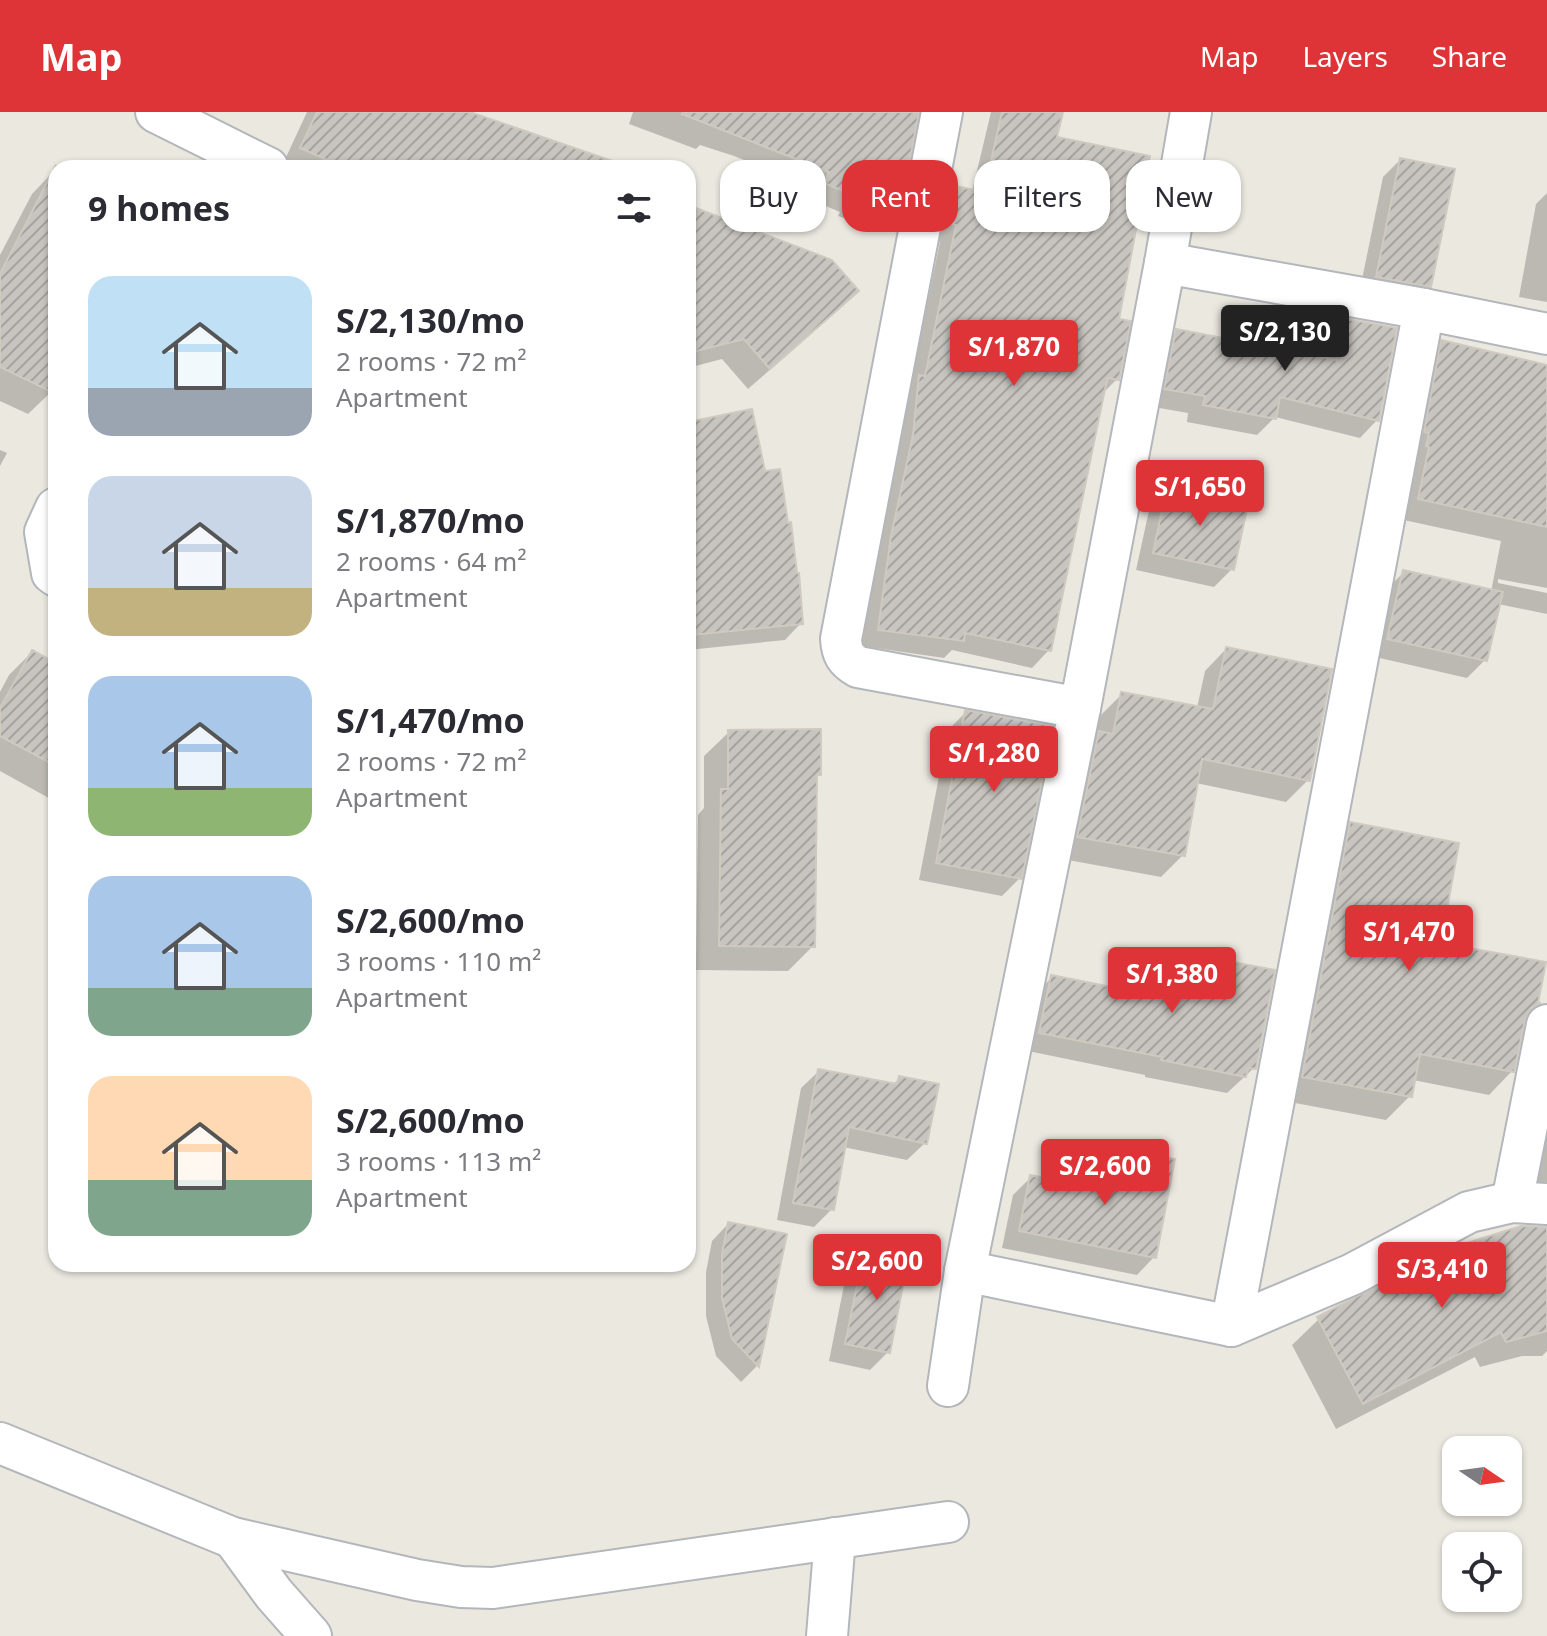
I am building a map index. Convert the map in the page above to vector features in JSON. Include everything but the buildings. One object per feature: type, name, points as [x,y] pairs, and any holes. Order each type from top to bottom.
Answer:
[{"type":"street","points":[[156,112],[223,158]]},
{"type":"street","points":[[942,112],[841,652],[858,667],[1080,708]]},
{"type":"street","points":[[948,1386],[965,1271],[1080,708],[1191,112]]},
{"type":"street","points":[[1165,263],[1547,334]]},
{"type":"street","points":[[1231,1326],[1424,309]]},
{"type":"street","points":[[48,525],[45,532],[48,550]]},
{"type":"street","points":[[965,1271],[1231,1326],[1353,1274],[1469,1212],[1529,1203],[1547,1025]]},
{"type":"street","points":[[0,1443],[233,1538],[417,1580],[461,1587],[493,1588],[948,1522]]},
{"type":"street","points":[[233,1538],[274,1594],[311,1636]]},
{"type":"street","points":[[827,1636],[835,1538]]}]
